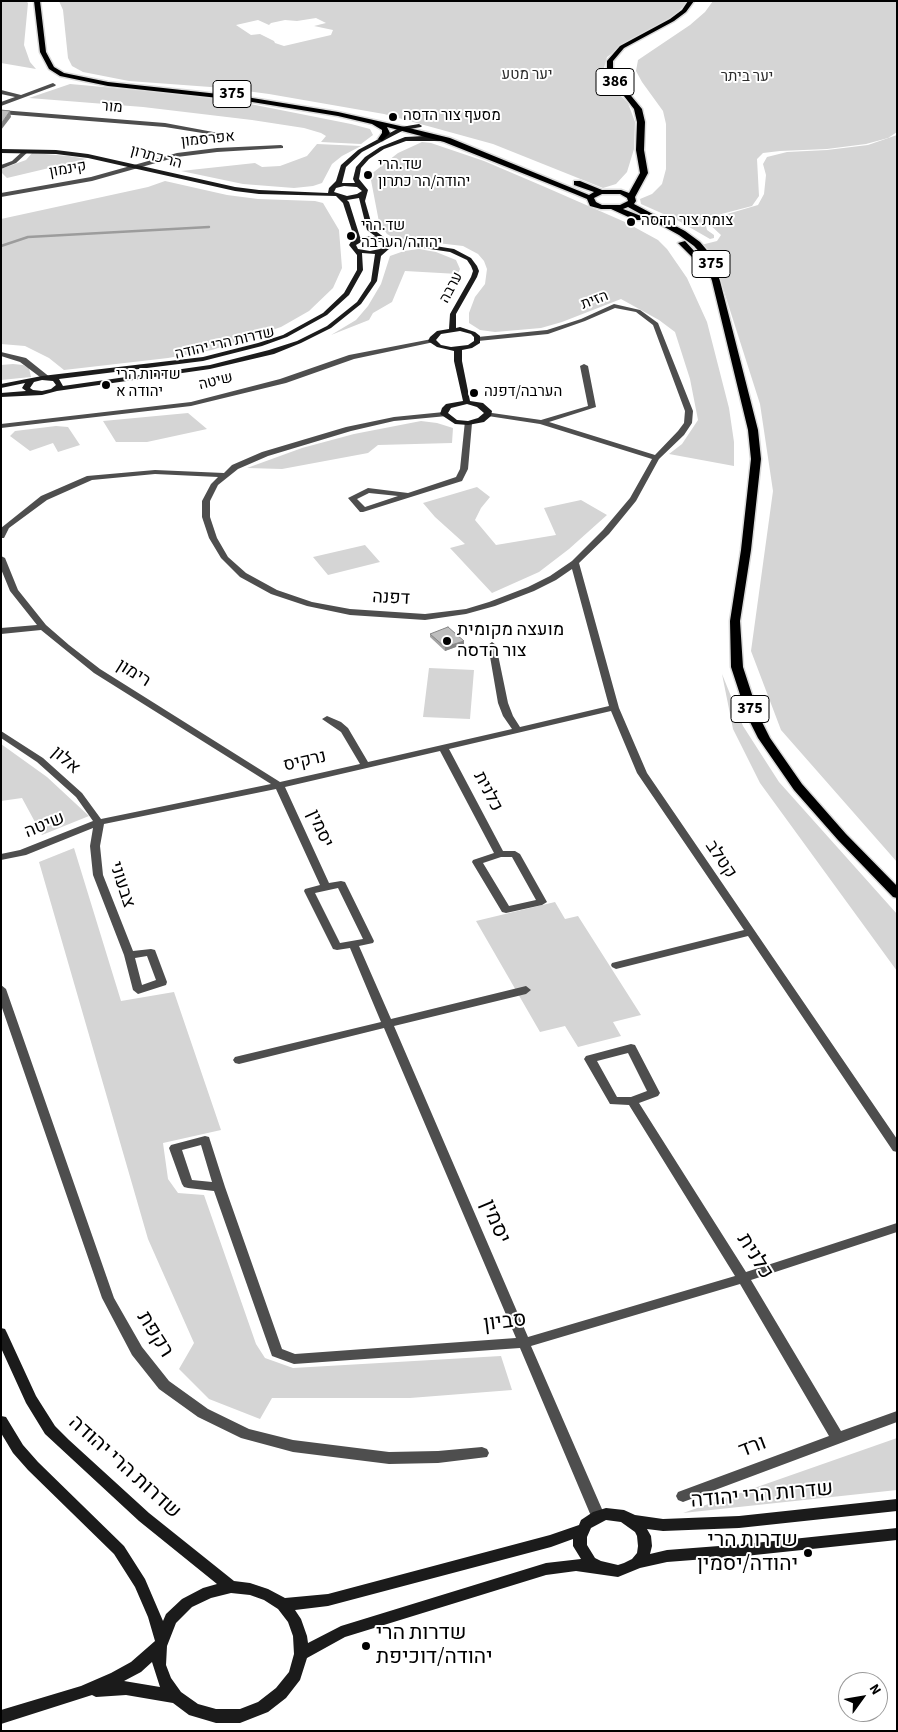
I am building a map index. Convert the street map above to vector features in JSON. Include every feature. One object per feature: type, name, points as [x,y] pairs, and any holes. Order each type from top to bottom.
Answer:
[{"type":"main road","points":[[37,1],[43,52],[48,63]]},
{"type":"main road","name":"386","points":[[630,200],[642,178],[644,165],[640,150],[641,122],[638,109],[610,74],[610,61],[612,56],[629,43],[672,20],[684,11],[691,1]]},
{"type":"main road","name":"375","points":[[48,63],[51,68],[62,75],[86,81],[246,99],[368,120],[447,140],[562,185],[590,198],[598,206],[614,208],[660,229],[691,250],[704,267],[722,305]]},
{"type":"main road","name":"375","points":[[48,63],[64,74],[88,80],[292,101],[419,126],[482,145],[601,192]]},
{"type":"main road","points":[[368,120],[379,124],[385,130],[386,133],[382,139]]},
{"type":"main road","points":[[616,192],[627,188],[644,165]]},
{"type":"main road","name":"375","points":[[590,198],[601,192],[616,192],[682,233],[703,250],[711,264],[755,444],[756,459],[746,550],[735,621],[737,667],[742,687],[764,738],[798,787],[842,837],[897,894]]},
{"type":"main road","points":[[614,208],[630,200]]},
{"type":"street","points":[[1,104],[52,85]]},
{"type":"street","points":[[1,92],[19,96]]},
{"type":"street","name":"מור","points":[[1,112],[165,125],[221,134]]},
{"type":"street","points":[[334,192],[343,166],[348,160],[360,151],[403,128],[419,126]]},
{"type":"street","points":[[384,250],[389,244],[370,230],[362,201],[365,190],[360,186],[356,178],[358,168],[367,158],[382,148],[398,141],[412,138],[447,140]]},
{"type":"street","name":"אפרסמון","points":[[138,166],[158,159],[196,152],[281,147]]},
{"type":"street","name":"הר כתרון","points":[[1,151],[88,156],[235,189],[304,194],[334,192]]},
{"type":"street","points":[[1,167],[14,162],[26,151]]},
{"type":"street","name":"קינמון","points":[[1,195],[92,179],[138,166]]},
{"type":"street","points":[[334,192],[344,184],[360,186]]},
{"type":"street","points":[[334,192],[353,197],[363,194]]},
{"type":"street","name":"שדרות הרי יהודה","points":[[33,380],[203,359],[260,345],[285,336],[325,314],[347,294],[360,270],[360,255],[355,247],[357,237],[346,202],[334,192]]},
{"type":"street","name":"ערבה","points":[[414,244],[370,253],[355,247],[366,238],[414,244],[452,250],[469,259],[474,266],[474,277],[453,314],[452,329]]},
{"type":"street","name":"שדרות הרי יהודה","points":[[36,393],[47,393],[57,389],[210,368],[271,352],[299,342],[329,326],[359,304],[374,281],[378,255],[384,250]]},
{"type":"street","name":"הזית","points":[[478,339],[548,332],[583,320],[614,306],[638,311],[649,318],[656,324],[689,411],[688,423],[681,433],[656,458]]},
{"type":"street","points":[[452,329],[467,330],[478,339],[470,347],[458,349],[438,346],[432,341],[432,338],[439,332],[452,329]]},
{"type":"street","name":"שיטה","points":[[1,426],[191,404],[283,381],[352,357],[432,341]]},
{"type":"street","points":[[458,349],[458,361],[467,402]]},
{"type":"street","points":[[1,354],[23,360],[49,378],[60,382],[57,389]]},
{"type":"street","points":[[541,422],[592,407],[584,366]]},
{"type":"street","points":[[34,368],[35,376],[26,388],[36,393]]},
{"type":"street","points":[[1,386],[33,380]]},
{"type":"street","points":[[1,395],[36,393]]},
{"type":"street","points":[[488,414],[488,411],[480,405],[467,402],[450,406],[444,411],[444,414],[455,422],[468,423],[481,420],[488,414],[541,422],[656,458]]},
{"type":"street","name":"דפנה","points":[[444,414],[394,419],[304,440],[265,454],[235,468],[214,484],[206,501],[206,517],[213,538],[224,558],[243,575],[274,592],[310,604],[350,612],[390,616],[425,617],[466,611],[492,604],[531,589],[553,578],[575,563],[606,532],[633,499],[656,458]]},
{"type":"street","points":[[408,496],[368,490],[352,498],[363,510],[408,496],[459,479],[464,469],[468,423]]},
{"type":"street","points":[[1,536],[11,522],[44,498],[90,478],[155,472],[225,475]]},
{"type":"street","name":"רימון","points":[[1,558],[14,591],[43,627],[97,671],[279,785]]},
{"type":"street","name":"קטלב","points":[[575,563],[614,708],[642,773],[897,1148]]},
{"type":"street","points":[[1,632],[43,627]]},
{"type":"street","points":[[492,645],[503,703],[508,716],[518,730]]},
{"type":"street","name":"נרקיס","points":[[99,822],[279,785],[614,708]]},
{"type":"street","points":[[327,719],[338,724],[344,730],[365,765]]},
{"type":"street","name":"אלון","points":[[1,734],[40,760],[79,795],[99,822]]},
{"type":"street","name":"כלנית","points":[[443,747],[500,854]]},
{"type":"street","name":"יסמין","points":[[279,785],[326,887]]},
{"type":"street","name":"שיטה","points":[[1,857],[22,853],[99,822]]},
{"type":"street","name":"צבעוני","points":[[99,822],[95,846],[98,874],[129,955]]},
{"type":"street","points":[[500,854],[515,854],[542,902],[506,910],[477,862],[500,854]]},
{"type":"street","points":[[341,884],[369,941],[353,944],[337,947],[309,891],[341,884]]},
{"type":"street","points":[[616,965],[750,932]]},
{"type":"street","name":"יסמין","points":[[353,944],[598,1516]]},
{"type":"street","name":"רקפת","points":[[1,989],[108,1298],[137,1351],[164,1385],[203,1413],[246,1434],[293,1446],[389,1458],[438,1457],[482,1453]]},
{"type":"street","points":[[239,1060],[526,990]]},
{"type":"street","points":[[631,1048],[654,1093],[632,1101],[614,1101],[590,1059],[631,1048]]},
{"type":"street","name":"כלנית","points":[[632,1101],[744,1278],[837,1438]]},
{"type":"street","name":"סביון","points":[[219,1187],[188,1184],[175,1148],[205,1140],[219,1187],[277,1352],[294,1359],[524,1343],[744,1278],[897,1227]]},
{"type":"street","name":"שדרות הרי יהודה","points":[[1,1333],[31,1399],[57,1437],[144,1517],[231,1588]]},
{"type":"street","name":"ורד","points":[[683,1496],[897,1416]]},
{"type":"street","points":[[1,1421],[28,1460],[119,1550],[140,1583],[155,1617],[160,1643],[159,1665],[165,1682],[176,1698],[194,1710],[216,1716],[240,1716],[262,1707],[282,1693],[295,1675],[301,1654],[300,1636],[294,1619],[283,1605],[268,1595],[250,1588],[231,1588],[208,1592],[187,1603],[171,1619],[160,1643],[136,1668],[83,1692],[1,1717]]},
{"type":"street","name":"שדרות הרי יהודה","points":[[632,1520],[663,1526],[730,1522],[897,1505]]},
{"type":"street","points":[[598,1567],[584,1554],[580,1546],[580,1537],[586,1524],[598,1516],[615,1514],[632,1520],[640,1528],[644,1536],[645,1546],[643,1555],[637,1563]]},
{"type":"street","points":[[283,1605],[328,1600],[551,1541],[583,1530]]},
{"type":"street","points":[[301,1654],[341,1632],[546,1569],[576,1564],[618,1571],[637,1563],[667,1556],[897,1534]]},
{"type":"street","points":[[83,1692],[126,1688],[176,1698]]},
{"type":"green space","points":[[1,1],[26,1],[28,3],[24,45],[30,62],[36,69],[1,63]]},
{"type":"green space","name":"יער מטע","points":[[59,1],[688,1],[667,21],[633,38],[607,57],[603,72],[608,83],[628,103],[635,122],[634,149],[627,172],[616,184],[603,188],[493,144],[384,114],[269,94],[224,88],[129,81],[83,72],[72,66],[68,58],[63,10]],"holes":[[[316,18],[326,23],[314,26],[333,30],[331,35],[284,46],[260,34],[251,35],[236,25],[258,20],[269,25],[285,20],[297,21]]]},
{"type":"green space","name":"יער ביתר","points":[[713,1],[897,1],[897,132],[888,138],[866,144],[827,149],[763,153],[757,159],[759,196],[752,206],[714,216],[705,222],[707,230],[714,235],[714,238],[710,239],[677,220],[641,204],[640,199],[652,194],[662,184],[666,169],[666,124],[663,111],[636,71],[638,60],[690,25],[705,12]]},
{"type":"green space","points":[[70,84],[215,97],[351,124],[370,129],[373,135],[361,144],[321,142],[326,136],[321,133],[304,128],[252,120],[143,107],[29,98]]},
{"type":"green space","points":[[897,135],[897,862],[781,730],[751,651],[773,491],[760,404],[721,282],[701,245],[717,241],[721,235],[708,223],[717,217],[758,205],[764,194],[766,175],[763,164],[767,157],[787,152],[868,145]]},
{"type":"green space","points":[[422,142],[431,143],[484,161],[545,187],[625,222],[658,240],[667,249],[687,278],[707,322],[729,408],[734,442],[734,466],[669,454],[682,444],[698,420],[690,379],[675,332],[659,320],[621,299],[562,322],[541,328],[495,332],[480,330],[469,323],[469,313],[475,297],[485,284],[487,269],[484,261],[478,254],[463,246],[394,238],[387,234],[379,222],[370,175],[398,153]]},
{"type":"green space","points":[[317,144],[361,146],[342,156],[332,164],[322,183],[313,186],[294,188],[243,184],[181,171],[255,163],[262,167],[280,166],[307,156]]},
{"type":"green space","points":[[32,153],[87,159],[7,178],[1,172],[1,169],[26,160]]},
{"type":"green space","points":[[165,181],[227,195],[323,203],[339,230],[342,268],[333,288],[309,311],[281,327],[212,350],[168,358],[64,370],[49,358],[25,346],[1,344],[1,219],[148,187]]},
{"type":"green space","points":[[419,249],[436,252],[456,260],[460,269],[458,274],[405,271],[392,302],[373,313],[369,320],[331,335],[356,320],[368,306],[381,284],[390,256],[404,251]]},
{"type":"green space","points":[[13,364],[29,368],[31,377],[1,380],[1,365]]},
{"type":"green space","points":[[188,413],[207,429],[147,442],[116,442],[103,421]]},
{"type":"green space","points":[[421,421],[453,428],[452,443],[378,445],[368,453],[282,469],[247,468],[302,448],[354,434]]},
{"type":"green space","points":[[56,426],[68,427],[80,445],[58,452],[53,443],[30,451],[10,436],[15,431]]},
{"type":"green space","points":[[477,487],[490,497],[481,508],[475,520],[496,545],[556,535],[544,508],[581,500],[607,515],[569,549],[539,572],[492,593],[450,548],[465,544],[435,517],[423,503]]},
{"type":"green space","points":[[365,545],[380,562],[328,575],[313,557]]},
{"type":"green space","points":[[429,668],[474,670],[470,719],[423,717]]},
{"type":"green space","points":[[722,674],[743,726],[779,782],[897,914],[897,971],[760,783],[733,729]]},
{"type":"green space","points":[[1,744],[47,777],[89,816],[42,835],[22,798],[1,801]]},
{"type":"green space","points":[[74,848],[121,1001],[174,992],[221,1130],[163,1143],[168,1179],[178,1193],[204,1195],[256,1344],[265,1358],[293,1368],[501,1356],[512,1390],[410,1398],[272,1398],[260,1419],[209,1399],[179,1369],[194,1343],[148,1239],[39,862]]},
{"type":"green space","points":[[555,902],[565,919],[578,916],[641,1015],[613,1022],[621,1036],[578,1047],[565,1026],[540,1032],[476,921]]},
{"type":"green space","points":[[897,1438],[897,1490],[683,1513]]},
{"type":"building","points":[[1,110],[10,111],[1,124]]},
{"type":"building","name":"מועצה מקומית צור הדסה","points":[[448,627],[464,641],[445,647],[430,634]]},
{"type":"waterway","points":[[1,246],[28,237],[209,227]]},
{"type":"place","name":"מסעף צור הדסה","points":[[393,117]]},
{"type":"place","name":"שד.הרי יהודה/הר כתרון","points":[[368,175]]},
{"type":"place","name":"צומת צור הדסה","points":[[631,222]]},
{"type":"place","name":"שד.הרי יהודה/הערבה","points":[[351,236]]},
{"type":"place","name":"שדרות הרי יהודה א","points":[[106,385]]},
{"type":"place","name":"הערבה/דפנה","points":[[474,393]]},
{"type":"place","name":"מועצה מקומית צור הדסה","points":[[447,641]]},
{"type":"place","name":"שדרות הרי יהודה/יסמין","points":[[808,1553]]},
{"type":"place","name":"שדרות הרי יהודה/דוכיפת","points":[[366,1646]]}]
